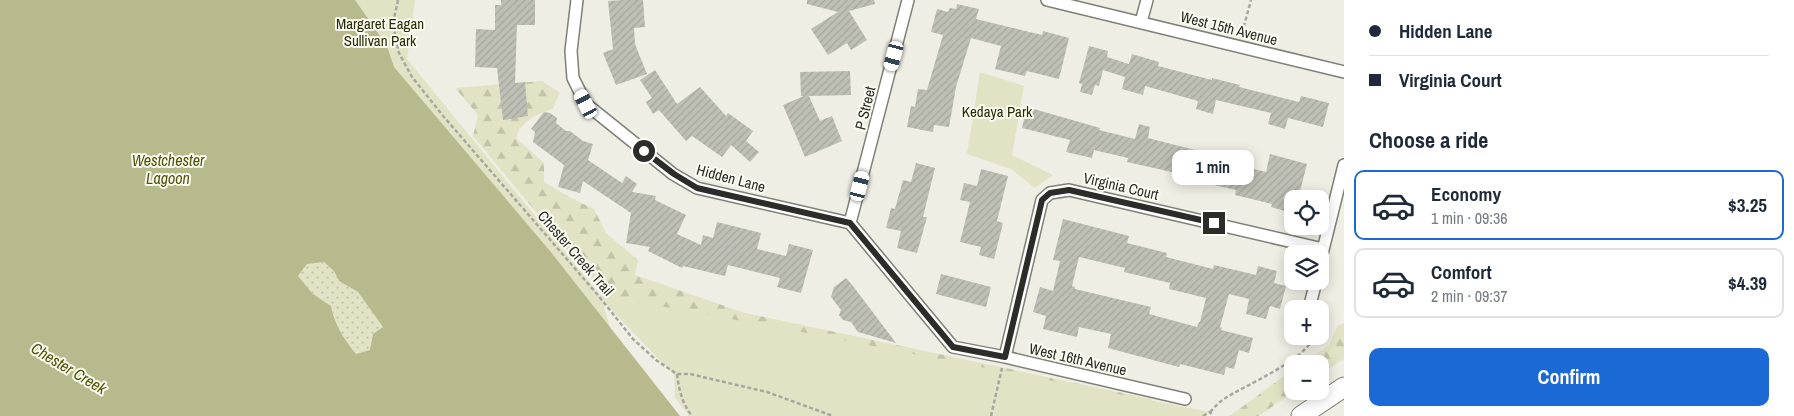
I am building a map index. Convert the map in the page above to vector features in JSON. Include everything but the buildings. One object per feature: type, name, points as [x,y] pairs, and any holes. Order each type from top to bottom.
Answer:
[{"type":"main road","points":[[1301,416],[1344,387]]},
{"type":"street","name":"Hidden Lane","points":[[576,0],[571,51],[573,78],[586,104],[674,174],[697,188],[850,223]]},
{"type":"street","name":"P Street","points":[[850,223],[908,0]]},
{"type":"street","name":"West 15th Avenue","points":[[1047,0],[1344,72]]},
{"type":"street","points":[[1141,22],[1147,0]]},
{"type":"street","points":[[1324,245],[1344,165]]},
{"type":"street","name":"Virginia Court","points":[[1005,357],[1042,200],[1050,193],[1069,190],[1306,245]]},
{"type":"street","name":"West 16th Avenue","points":[[850,223],[953,347],[1005,357],[1185,400]]},
{"type":"path","name":"Chester Creek Trail","points":[[398,0],[393,23],[396,40],[399,53],[412,77],[633,339],[656,360],[677,374],[690,374],[767,392],[833,416]]},
{"type":"path","points":[[1242,33],[1251,0]]},
{"type":"path","points":[[1203,416],[1223,399],[1256,382],[1297,355],[1308,345]]},
{"type":"path","points":[[991,416],[1005,357]]},
{"type":"path","points":[[677,374],[680,395],[692,416]]},
{"type":"path","points":[[1210,412],[1213,416]]},
{"type":"green space","name":"Margaret Eagan Sullivan Park","points":[[305,0],[415,0],[407,59],[600,295],[786,329],[1210,412],[1205,416],[689,416],[675,398],[674,375],[602,300],[621,364]]},
{"type":"green space","name":"Kedaya Park","points":[[980,72],[1024,86],[1012,155],[1053,175],[1035,188],[1011,169],[967,154]]},
{"type":"green space","points":[[542,81],[560,93],[552,109],[535,116],[525,123],[516,138],[544,163],[544,182],[594,209],[606,233],[638,260],[635,275],[745,313],[1151,399],[1159,409],[1085,416],[622,316],[473,136],[478,115],[455,88]]},
{"type":"green space","points":[[324,262],[334,271],[339,281],[358,292],[383,327],[373,334],[371,350],[356,354],[340,332],[331,306],[313,294],[298,276],[307,264]]},
{"type":"green space","points":[[1344,323],[1344,359],[1329,368],[1329,355],[1315,355],[1329,345],[1338,325]]},
{"type":"green space","points":[[1284,376],[1284,399],[1259,416],[1230,416]]},
{"type":"water","name":"Westchester Lagoon","points":[[0,0],[355,0],[387,46],[394,67],[550,251],[680,416],[0,416]],"holes":[[[324,262],[334,271],[339,281],[358,292],[383,327],[373,334],[370,350],[356,354],[340,332],[331,306],[313,294],[298,276],[307,264]]]},
{"type":"route","points":[[644,151],[674,174],[697,188],[850,223],[953,347],[1005,357],[1042,200],[1050,193],[1069,190],[1214,223]]},
{"type":"water label","name":"Chester Creek","points":[[69,368]]}]
